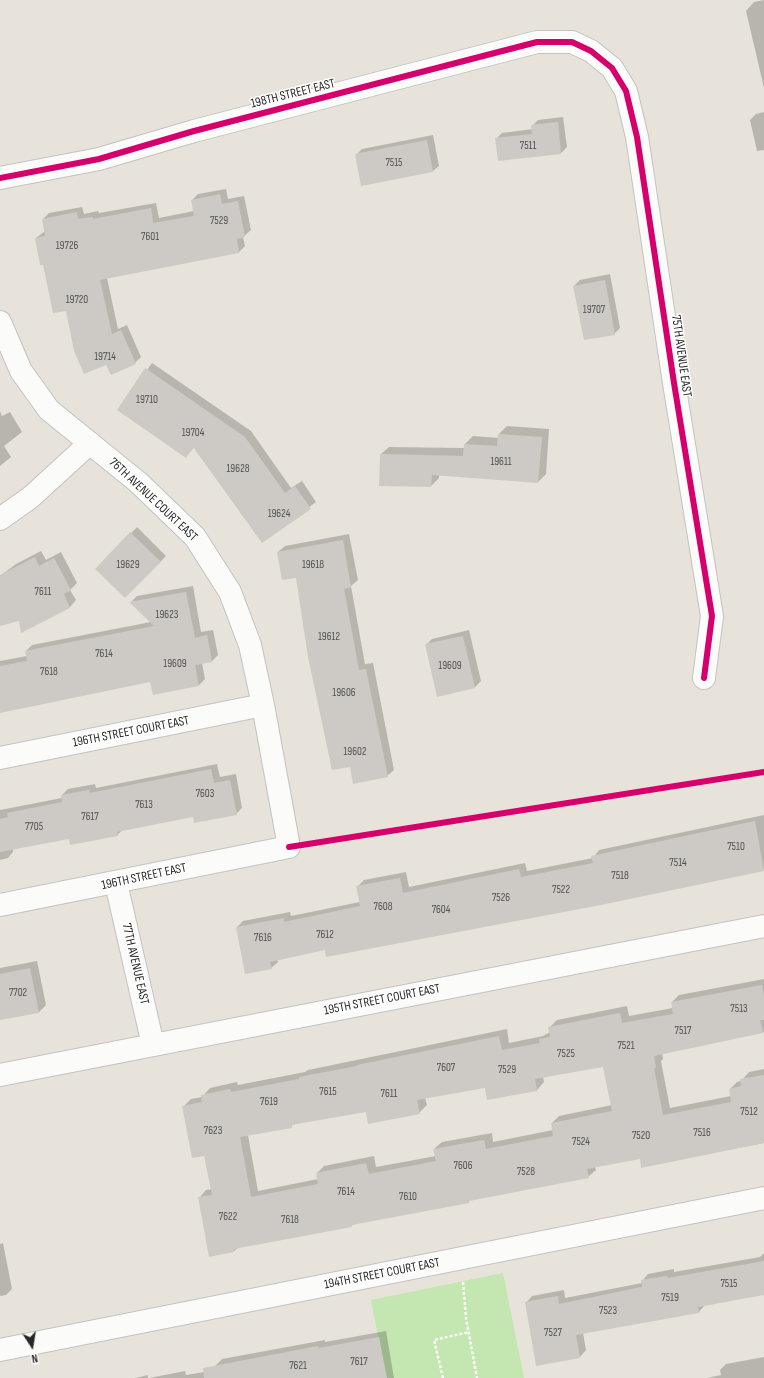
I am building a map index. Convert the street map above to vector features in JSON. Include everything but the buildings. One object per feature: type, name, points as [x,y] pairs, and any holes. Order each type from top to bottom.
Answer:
[{"type":"street","name":"198TH STREET EAST","points":[[0,178],[99,159],[194,131],[537,42],[572,42],[591,51]]},
{"type":"street","name":"75TH AVENUE EAST","points":[[591,51],[612,68],[626,91],[636,137],[712,616],[704,678]]},
{"type":"street","name":"76TH AVENUE COURT EAST","points":[[0,322],[21,371],[49,410],[139,483],[195,537],[230,592],[250,645],[263,705],[289,847]]},
{"type":"street","points":[[0,519],[31,497],[90,443]]},
{"type":"street","name":"196TH STREET COURT EAST","points":[[0,758],[263,705]]},
{"type":"street","name":"196TH STREET EAST","points":[[0,906],[289,847]]},
{"type":"street","name":"77TH AVENUE EAST","points":[[116,883],[153,1045]]},
{"type":"street","name":"195TH STREET COURT EAST","points":[[0,1075],[764,926]]},
{"type":"street","name":"194TH STREET COURT EAST","points":[[0,1350],[764,1198]]},
{"type":"path","points":[[461,1259],[469,1332],[477,1378]]},
{"type":"path","points":[[443,1378],[434,1340],[469,1332]]},
{"type":"green space","points":[[503,1273],[524,1378],[386,1378],[371,1300]]},
{"type":"cycle path","points":[[0,178],[99,159],[194,131],[537,42],[572,42],[591,51],[612,68],[626,91],[637,137],[674,383],[712,616],[704,678]]},
{"type":"cycle path","points":[[289,847],[764,772]]}]
